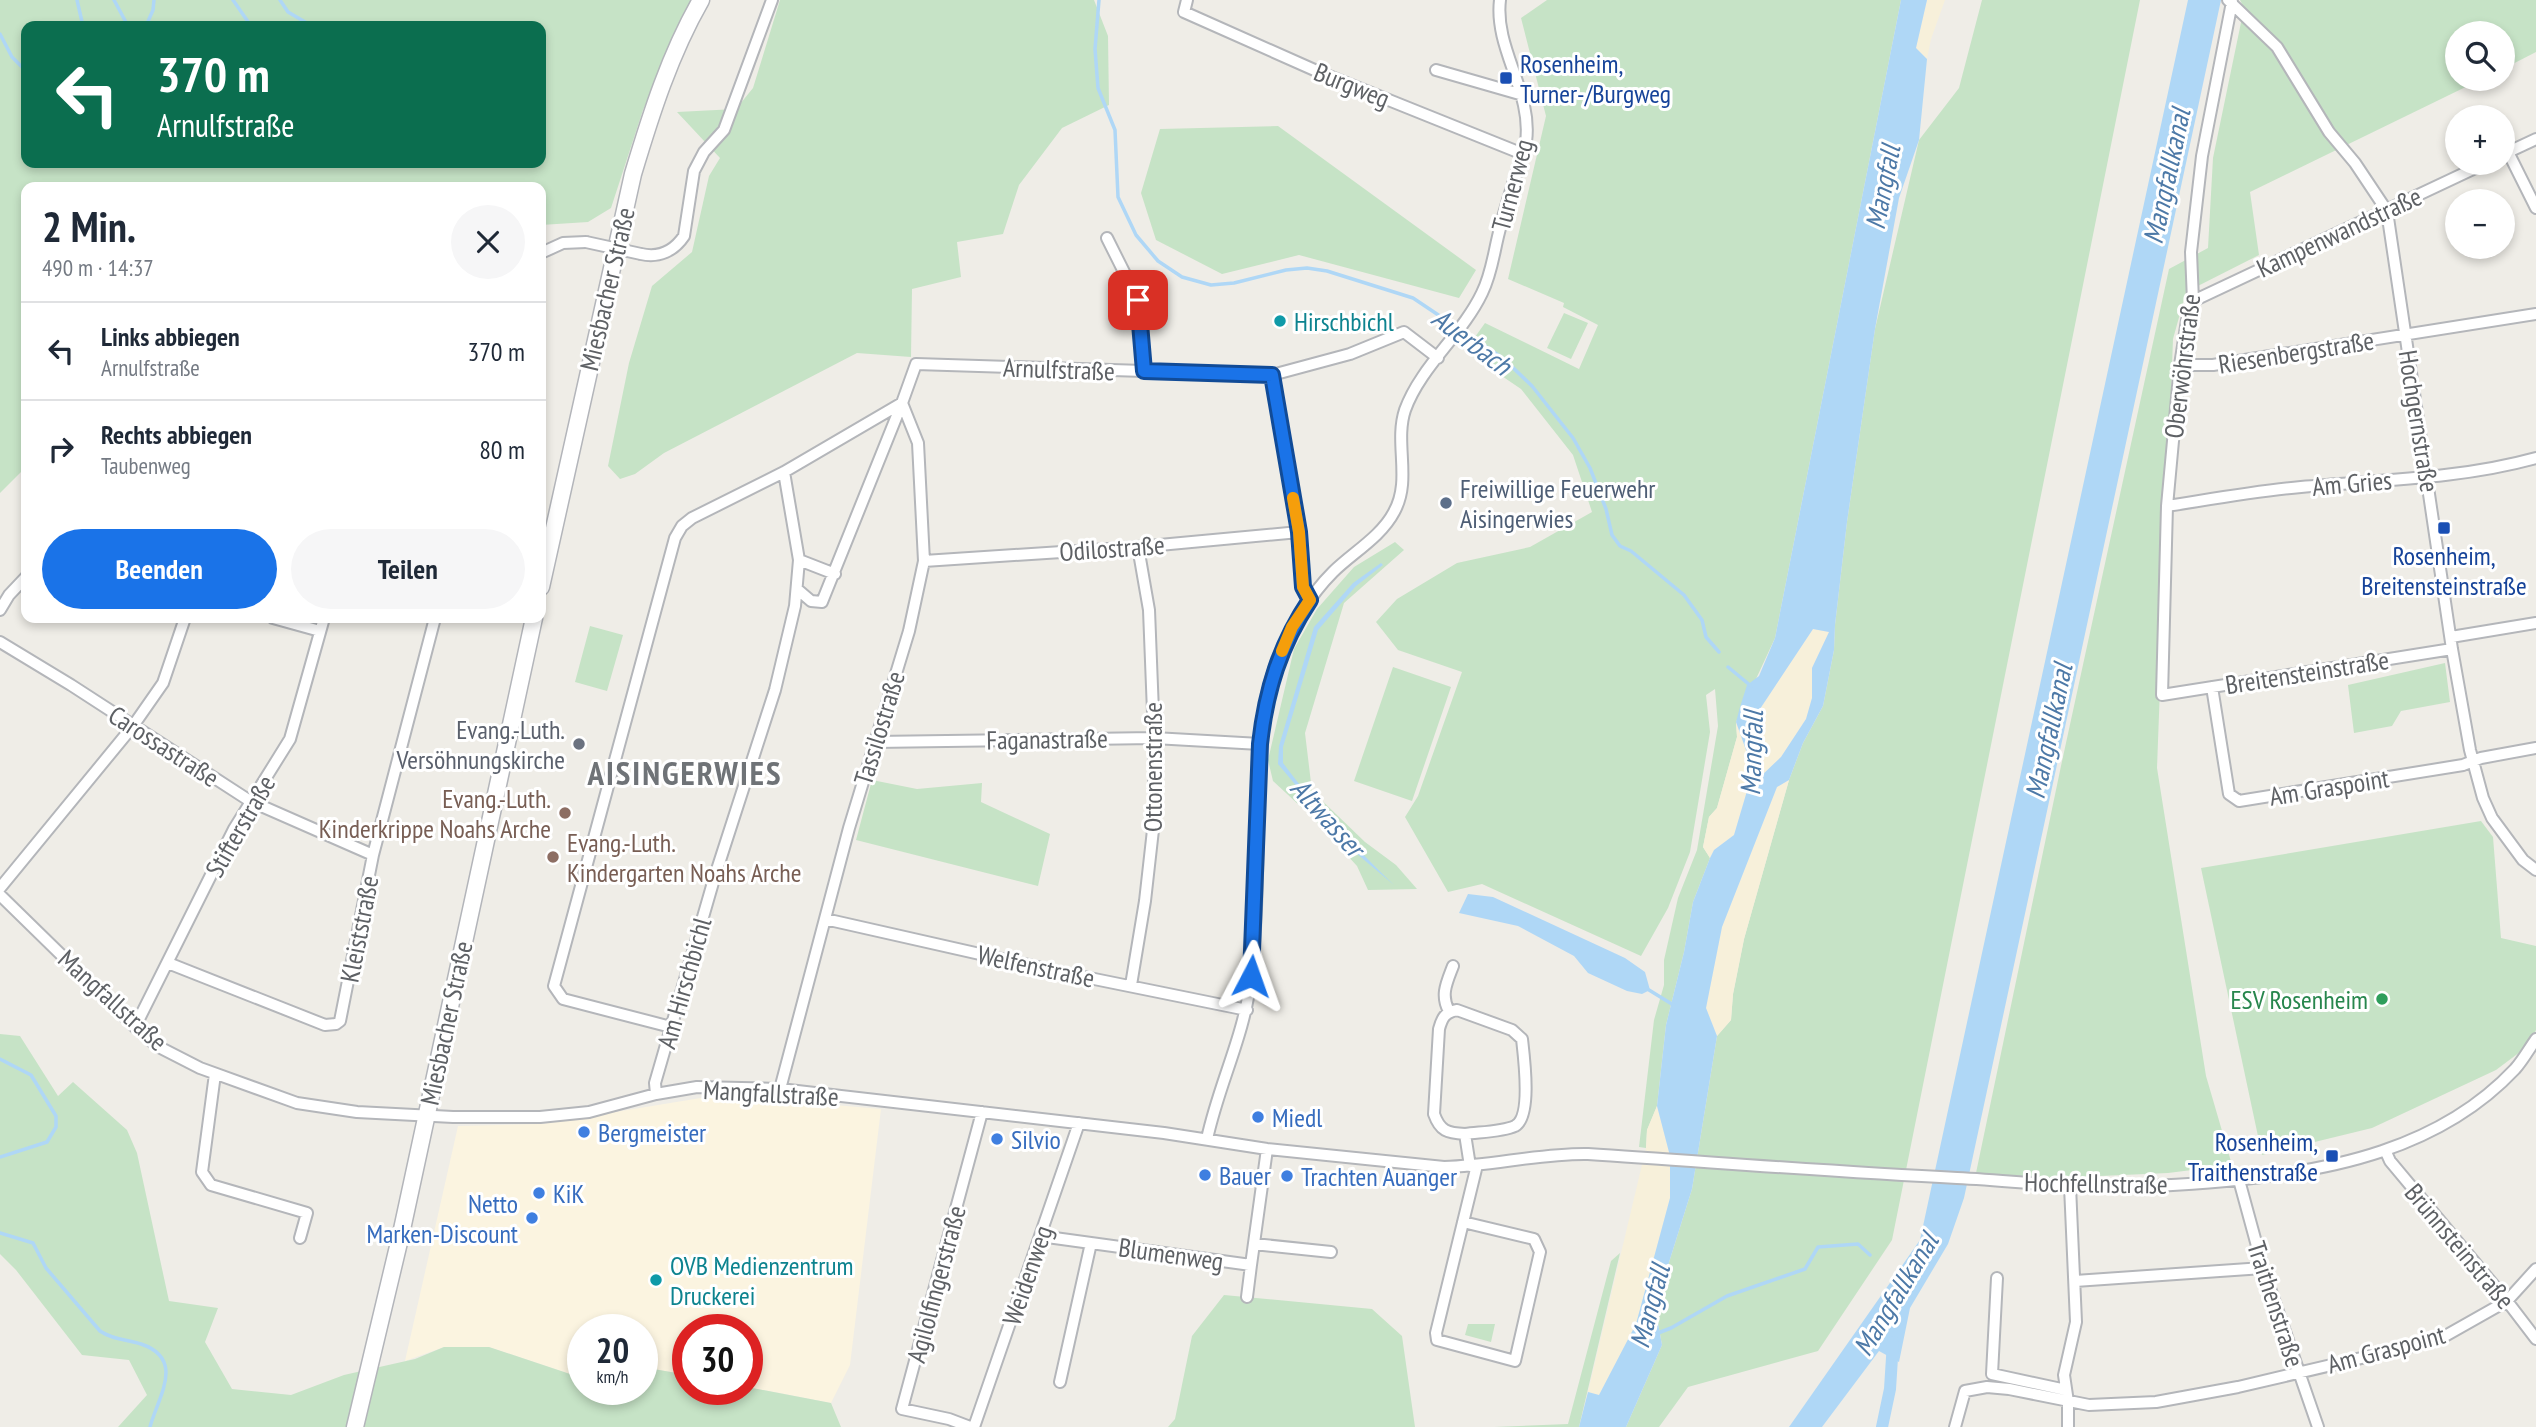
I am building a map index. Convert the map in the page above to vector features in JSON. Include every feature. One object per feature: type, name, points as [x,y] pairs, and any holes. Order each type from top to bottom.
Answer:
[{"type":"main road","name":"Miesbacher Straße","points":[[546,565],[633,174],[650,117],[672,60],[701,0]]},
{"type":"main road","name":"Miesbacher Straße","points":[[355,1427],[369,1377],[533,623]]},
{"type":"street","points":[[546,251],[564,243],[586,242],[641,254],[662,254],[678,244],[688,223],[694,171],[704,152],[723,130],[772,0]]},
{"type":"street","name":"Burgweg","points":[[1188,0],[1184,12],[1319,72],[1523,154]]},
{"type":"street","name":"Turnerweg","points":[[1207,1139],[1212,1115],[1247,1010],[1255,928],[1260,744],[1265,706],[1275,667],[1292,627],[1310,600],[1331,574],[1386,524],[1395,511],[1402,489],[1401,439],[1405,411],[1413,393],[1473,308],[1490,275],[1500,227],[1523,154],[1528,129],[1523,95],[1501,30],[1500,0]]},
{"type":"street","name":"Hochgernstraße","points":[[2230,1],[2277,47],[2329,132],[2355,163],[2387,211],[2451,643],[2473,761],[2483,798],[2492,818],[2523,860],[2536,870]]},
{"type":"street","name":"Oberwöhrstraße","points":[[2162,695],[2167,506],[2180,365],[2193,301],[2190,252],[2202,156],[2230,1]]},
{"type":"street","points":[[1436,70],[1523,95]]},
{"type":"street","points":[[2515,148],[2536,138]]},
{"type":"street","points":[[2515,171],[2536,208]]},
{"type":"street","name":"Kampenwandstraße","points":[[2193,301],[2461,175]]},
{"type":"street","points":[[1107,238],[1138,300],[1144,371]]},
{"type":"street","name":"Riesenbergstraße","points":[[2180,365],[2213,365],[2536,314]]},
{"type":"street","name":"Arnulfstraße","points":[[902,403],[916,364],[1272,375],[1350,354],[1404,332],[1441,354]]},
{"type":"street","points":[[1272,375],[1299,532],[1303,587],[1310,600]]},
{"type":"street","points":[[671,1027],[563,999],[554,986],[675,538],[682,526],[692,518],[784,472],[902,403]]},
{"type":"street","points":[[797,589],[811,601],[822,602],[902,403]]},
{"type":"street","name":"Tassilostraße","points":[[780,1089],[825,919],[909,631],[924,561],[918,443],[902,403]]},
{"type":"street","name":"Am Gries","points":[[2167,506],[2299,487],[2428,477],[2503,467],[2536,458]]},
{"type":"street","name":"Am Hirschbichl","points":[[656,1094],[655,1083],[714,879],[775,690],[795,606],[799,561],[784,472]]},
{"type":"street","name":"Odilostraße","points":[[924,561],[1138,547],[1299,532]]},
{"type":"street","name":"Ottonenstraße","points":[[1131,985],[1145,901],[1154,821],[1149,610],[1138,547]]},
{"type":"street","points":[[799,561],[835,574]]},
{"type":"street","points":[[0,610],[21,582]]},
{"type":"street","points":[[0,888],[133,726],[163,683],[183,623]]},
{"type":"street","points":[[291,623],[320,631]]},
{"type":"street","name":"Stifterstraße","points":[[135,1027],[234,829],[290,738],[322,623]]},
{"type":"street","name":"Kleiststraße","points":[[168,962],[325,1025],[336,1024],[343,1013],[373,855],[434,623]]},
{"type":"street","name":"Breitensteinstraße","points":[[2162,695],[2451,643],[2536,623]]},
{"type":"street","name":"Carossastraße","points":[[0,642],[250,801],[373,855]]},
{"type":"street","name":"Am Graspoint","points":[[2213,687],[2229,794],[2239,801],[2463,765],[2481,758],[2536,748]]},
{"type":"street","name":"Faganastraße","points":[[875,742],[1154,738],[1260,744]]},
{"type":"street","name":"Mangfallstraße","points":[[0,895],[135,1027],[174,1056],[215,1074],[297,1103],[357,1112],[540,1117],[589,1112],[656,1094],[697,1087],[780,1089],[1207,1139],[1267,1149],[1444,1167],[1473,1166],[1564,1154],[1613,1156]]},
{"type":"street","name":"Welfenstraße","points":[[825,919],[1055,971],[1247,1010]]},
{"type":"street","points":[[1449,1011],[1444,1003],[1445,987],[1453,966]]},
{"type":"street","points":[[1457,1010],[1512,1030],[1522,1039],[1525,1109],[1522,1120],[1514,1126],[1465,1134],[1450,1133],[1438,1125],[1434,1114],[1439,1029],[1441,1020],[1449,1011],[1457,1010]]},
{"type":"street","name":"Hochfellnstraße","points":[[1613,1156],[2070,1186],[2143,1186],[2239,1180],[2334,1166],[2386,1152],[2446,1123],[2483,1098],[2516,1068],[2536,1039]]},
{"type":"street","points":[[215,1074],[202,1172],[211,1185],[307,1213],[300,1238]]},
{"type":"street","name":"Agilolfingerstraße","points":[[950,1419],[902,1409],[982,1112]]},
{"type":"street","name":"Weidenweg","points":[[950,1419],[972,1427],[1079,1124]]},
{"type":"street","points":[[1463,1222],[1534,1239],[1540,1252],[1514,1361],[1437,1340],[1436,1333],[1463,1222],[1473,1166],[1465,1134]]},
{"type":"street","name":"Blumenweg","points":[[1247,1297],[1267,1149]]},
{"type":"street","name":"Brünnsteinstraße","points":[[2386,1152],[2390,1161],[2536,1339]]},
{"type":"street","name":"Traithenstraße","points":[[2239,1180],[2263,1268],[2318,1427]]},
{"type":"street","points":[[2068,1427],[2064,1375],[2076,1322],[2070,1186]]},
{"type":"street","name":"Blumenweg","points":[[1040,1236],[1251,1265]]},
{"type":"street","name":"Blumenweg","points":[[1060,1382],[1091,1243]]},
{"type":"street","points":[[1254,1244],[1331,1252]]},
{"type":"street","points":[[2075,1281],[2263,1268]]},
{"type":"street","name":"Am Graspoint","points":[[1955,1427],[1965,1391],[1987,1387],[2009,1388],[2090,1405],[2156,1402],[2197,1396],[2438,1340],[2507,1301],[2536,1269]]},
{"type":"street","points":[[1997,1278],[1992,1374],[2066,1390]]},
{"type":"shaded area","points":[[719,1095],[881,1109],[850,1365],[831,1403],[763,1390],[763,1314],[672,1314],[672,1372],[658,1370],[658,1314],[567,1314],[567,1373],[489,1347],[444,1347],[405,1361],[458,1126],[542,1124]]},
{"type":"green space","points":[[0,0],[691,0],[643,110],[611,208],[588,222],[546,225],[546,182],[21,182],[21,472],[0,493]]},
{"type":"green space","points":[[780,0],[1094,0],[1108,36],[1109,105],[1062,128],[1019,185],[1003,234],[957,242],[961,277],[912,289],[911,357],[857,353],[664,453],[635,474],[620,479],[608,466],[629,363],[652,286],[692,252],[709,176],[720,158],[677,112],[736,109],[753,88]]},
{"type":"green space","points":[[1547,0],[1901,0],[1775,638],[1736,722],[1737,737],[1717,808],[1709,817],[1703,847],[1710,858],[1693,902],[1666,1025],[1657,1106],[1647,1130],[1646,1148],[1639,1147],[1654,1020],[1664,985],[1664,960],[1678,898],[1697,850],[1718,726],[1715,689],[1706,695],[1710,732],[1690,852],[1668,908],[1641,956],[1482,884],[1448,892],[1405,817],[1418,796],[1462,672],[1398,650],[1376,622],[1397,599],[1457,563],[1530,547],[1592,512],[1573,455],[1521,389],[1465,351],[1485,323],[1579,369],[1598,325],[1563,307],[1564,303],[1508,279],[1546,116],[1521,18]]},
{"type":"green space","points":[[1982,0],[2140,0],[1892,1240],[1818,1351],[1688,1387],[1659,1427],[1626,1427],[1662,1345],[1655,1307],[1692,1189],[1717,1036],[1731,1020],[1733,994],[1744,939],[1789,780],[1803,743],[1823,706],[1834,650],[1847,522],[1875,329],[1919,140],[1959,88]]},
{"type":"green space","points":[[2240,0],[2536,0],[2536,52],[2515,63],[2515,21],[2445,21],[2445,91],[2457,91],[2250,192],[2259,255],[2186,292],[2173,339],[2157,768],[2206,1076],[2232,1165],[2168,1173],[2055,1178],[1976,1173],[2169,269],[2208,248],[2213,158],[2244,8]]},
{"type":"green space","points":[[1278,126],[1476,270],[1459,298],[1299,255],[1222,274],[1156,240],[1141,193],[1160,129]]},
{"type":"green space","points":[[1564,313],[1588,323],[1571,359],[1547,348]]},
{"type":"green space","points":[[1395,542],[1404,550],[1344,603],[1305,733],[1312,791],[1365,842],[1396,865],[1417,889],[1368,890],[1357,866],[1313,818],[1273,781],[1268,760],[1294,649],[1317,609],[1354,567]]},
{"type":"green space","points":[[590,626],[623,635],[607,691],[575,682]]},
{"type":"green space","points":[[2445,663],[2450,702],[2401,711],[2392,726],[2354,733],[2348,685]]},
{"type":"green space","points":[[1393,667],[1451,687],[1412,801],[1354,781]]},
{"type":"green space","points":[[872,780],[917,789],[982,783],[981,802],[1050,834],[1038,886],[856,840]]},
{"type":"green space","name":"ESV Rosenheim","points":[[2481,821],[2493,837],[2501,938],[2536,946],[2536,1030],[2528,1046],[2496,1070],[2372,1128],[2262,1155],[2201,868]]},
{"type":"green space","points":[[0,1034],[20,1036],[58,1096],[73,1082],[127,1130],[137,1153],[169,1301],[218,1308],[205,1342],[232,1389],[291,1395],[344,1375],[415,1359],[444,1347],[489,1347],[567,1373],[567,1405],[658,1405],[658,1370],[672,1372],[672,1405],[763,1405],[763,1390],[831,1403],[841,1427],[118,1427],[147,1395],[129,1360],[82,1355],[16,1270],[0,1254]]},
{"type":"green space","points":[[1620,1253],[1579,1427],[1494,1427],[1568,1424],[1611,1261]]},
{"type":"green space","points":[[1224,1295],[1372,1309],[1402,1336],[1415,1427],[1168,1427],[1175,1419],[1192,1336]]},
{"type":"green space","points":[[1468,1324],[1495,1324],[1491,1342],[1465,1335]]},
{"type":"sand","points":[[1927,0],[1945,0],[1927,59],[1916,48]]},
{"type":"sand","points":[[1813,629],[1829,632],[1812,668],[1812,698],[1806,719],[1781,757],[1760,778],[1756,715]]},
{"type":"sand","points":[[1736,722],[1746,750],[1747,791],[1734,835],[1714,850],[1710,858],[1703,847],[1709,817],[1717,808],[1737,737]]},
{"type":"sand","points":[[1789,780],[1744,939],[1733,994],[1731,1020],[1717,1036],[1706,1008],[1722,927],[1777,787]]},
{"type":"sand","points":[[1657,1106],[1670,1156],[1670,1198],[1636,1324],[1599,1395],[1588,1392],[1646,1148],[1647,1130]]},
{"type":"water","name":"Mangfall","points":[[1901,0],[1927,0],[1916,48],[1927,59],[1919,140],[1899,198],[1875,329],[1847,522],[1834,650],[1823,706],[1803,743],[1789,780],[1777,787],[1722,927],[1706,1008],[1717,1036],[1692,1189],[1655,1307],[1662,1345],[1626,1427],[1579,1427],[1588,1392],[1599,1395],[1636,1324],[1670,1198],[1670,1156],[1657,1106],[1666,1025],[1693,902],[1714,850],[1734,835],[1747,791],[1746,750],[1736,722],[1740,707],[1747,685],[1759,676],[1775,638]],"holes":[[[1813,629],[1829,632],[1812,668],[1812,698],[1806,719],[1781,757],[1760,777],[1756,715]]]},
{"type":"water","name":"Mangfallkanal","points":[[2188,0],[2221,0],[1964,1198],[1948,1244],[1910,1308],[1899,1362],[1879,1351],[1822,1427],[1789,1427],[1920,1240]]},
{"type":"water","points":[[1381,563],[1383,565],[1356,586],[1318,630],[1283,747],[1283,763],[1322,811],[1394,885],[1344,843],[1278,764],[1279,746],[1314,627],[1353,583]]},
{"type":"water","points":[[1468,894],[1493,897],[1625,958],[1645,972],[1650,990],[1642,994],[1627,991],[1588,973],[1574,956],[1518,926],[1459,913]]},
{"type":"waterway","points":[[77,0],[82,21]]},
{"type":"waterway","points":[[114,0],[125,21]]},
{"type":"waterway","points":[[148,21],[154,0]]},
{"type":"waterway","points":[[233,0],[248,21]]},
{"type":"waterway","points":[[280,0],[288,12],[303,21]]},
{"type":"waterway","name":"Auerbach","points":[[1099,0],[1095,49],[1098,88],[1115,130],[1118,197],[1136,235],[1158,261],[1182,277],[1211,285],[1234,283],[1286,270],[1307,268],[1327,271],[1413,298],[1504,359],[1532,386],[1573,438],[1590,468],[1606,509],[1612,535],[1620,546],[1631,551],[1684,595],[1702,620],[1706,637],[1719,652]]},
{"type":"waterway","points":[[0,34],[12,57],[21,66]]},
{"type":"waterway","name":"Auerbach","points":[[1728,667],[1751,686]]},
{"type":"waterway","name":"Altwasser","points":[[1649,990],[1675,1006]]},
{"type":"waterway","points":[[0,1059],[31,1075],[56,1116],[56,1127],[47,1142],[0,1157]]},
{"type":"waterway","points":[[0,1233],[33,1243],[46,1268],[100,1331],[115,1338],[141,1344],[155,1351],[163,1359],[166,1369],[163,1392],[150,1427]]},
{"type":"waterway","name":"Mangfall","points":[[1658,1333],[1727,1296],[1805,1269],[1818,1247],[1858,1244],[1870,1255]]},
{"type":"waterway","name":"Mangfallkanal","points":[[1882,1427],[1890,1389],[1893,1342]]},
{"type":"slow traffic","points":[[1282,651],[1292,627],[1310,600],[1303,587],[1299,532],[1293,498]]},
{"type":"place","name":"Rosenheim, Turner-/Burgweg","points":[[1506,78]]},
{"type":"place","name":"Hirschbichl","points":[[1280,321]]},
{"type":"place","name":"Freiwillige Feuerwehr Aisingerwies","points":[[1446,503]]},
{"type":"place","name":"Rosenheim, Breitensteinstraße","points":[[2444,528]]},
{"type":"place","name":"Evang.-Luth. Versöhnungskirche","points":[[579,744]]},
{"type":"place","name":"Evang.-Luth. Kinderkrippe Noahs Arche","points":[[565,813]]},
{"type":"place","name":"Evang.-Luth. Kindergarten Noahs Arche","points":[[553,857]]},
{"type":"place","name":"ESV Rosenheim","points":[[2382,999]]},
{"type":"place","name":"Miedl","points":[[1258,1117]]},
{"type":"place","name":"Bergmeister","points":[[584,1132]]},
{"type":"place","name":"Silvio","points":[[997,1139]]},
{"type":"place","name":"Rosenheim, Traithenstraße","points":[[2332,1156]]},
{"type":"place","name":"Bauer","points":[[1205,1175]]},
{"type":"place","name":"Trachten Auanger","points":[[1287,1176]]},
{"type":"place","name":"KiK","points":[[539,1193]]},
{"type":"place","name":"Netto Marken-Discount","points":[[532,1218]]},
{"type":"place","name":"OVB Medienzentrum Druckerei","points":[[656,1280]]},
{"type":"district","name":"AISINGERWIES","points":[[685,772]]},
{"type":"route","points":[[1138,300],[1144,371],[1272,375],[1299,532],[1303,587],[1310,600],[1292,627],[1275,667],[1265,706],[1260,744],[1255,928],[1251,976]]}]
